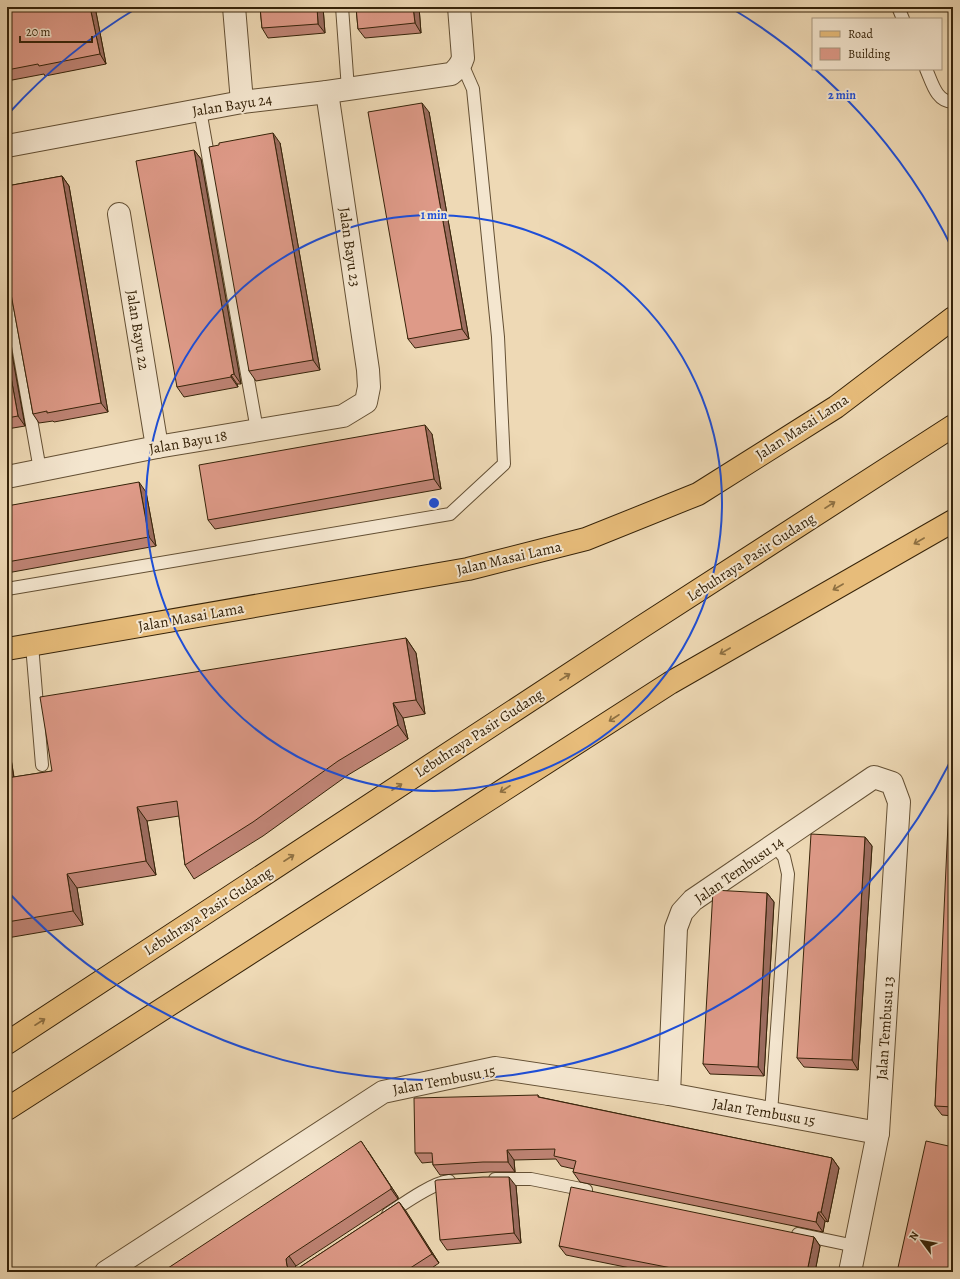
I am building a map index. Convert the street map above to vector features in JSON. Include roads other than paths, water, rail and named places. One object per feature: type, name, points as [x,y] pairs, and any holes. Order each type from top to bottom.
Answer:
[{"type":"main road","name":"Jalan Masai Lama","points":[[7,649],[468,569],[586,539],[698,494],[836,407],[953,318]]},
{"type":"main road","name":"Lebuhraya Pasir Gudang","points":[[7,1043],[634,632],[953,426]]},
{"type":"main road","points":[[7,1109],[670,683],[953,521]]},
{"type":"street","points":[[234,7],[242,102]]},
{"type":"street","points":[[459,7],[463,58],[459,67]]},
{"type":"street","name":"Jalan Bayu 24","points":[[7,146],[242,102],[451,74],[459,67]]},
{"type":"street","name":"Jalan Bayu 23","points":[[338,90],[368,370],[369,387],[366,402]]},
{"type":"street","name":"Jalan Bayu 22","points":[[119,214],[157,446]]},
{"type":"street","name":"Jalan Bayu 18","points":[[7,476],[157,446],[343,416],[366,402]]},
{"type":"street","name":"Jalan Tembusu 14","points":[[669,1094],[676,928],[682,912],[694,900],[874,778],[892,783]]},
{"type":"street","name":"Jalan Tembusu 13","points":[[850,1272],[878,1133],[900,802],[892,783]]},
{"type":"street","name":"Jalan Tembusu 15","points":[[106,1272],[383,1092],[496,1068],[669,1094],[878,1133]]},
{"type":"lane","points":[[338,90],[342,7]]},
{"type":"lane","points":[[898,7],[903,18]]},
{"type":"lane","points":[[7,589],[450,514],[504,464],[498,337],[473,88],[459,67]]},
{"type":"lane","points":[[926,70],[940,98],[948,102],[953,102]]},
{"type":"lane","points":[[200,110],[257,430]]},
{"type":"lane","points":[[7,284],[40,470]]},
{"type":"lane","points":[[32,645],[42,765]]},
{"type":"lane","points":[[771,1113],[788,874],[784,857],[774,845]]},
{"type":"lane","points":[[484,1179],[531,1179],[600,1193]]},
{"type":"lane","points":[[378,1220],[411,1199],[442,1182],[463,1181]]},
{"type":"lane","points":[[786,1231],[855,1246]]}]
